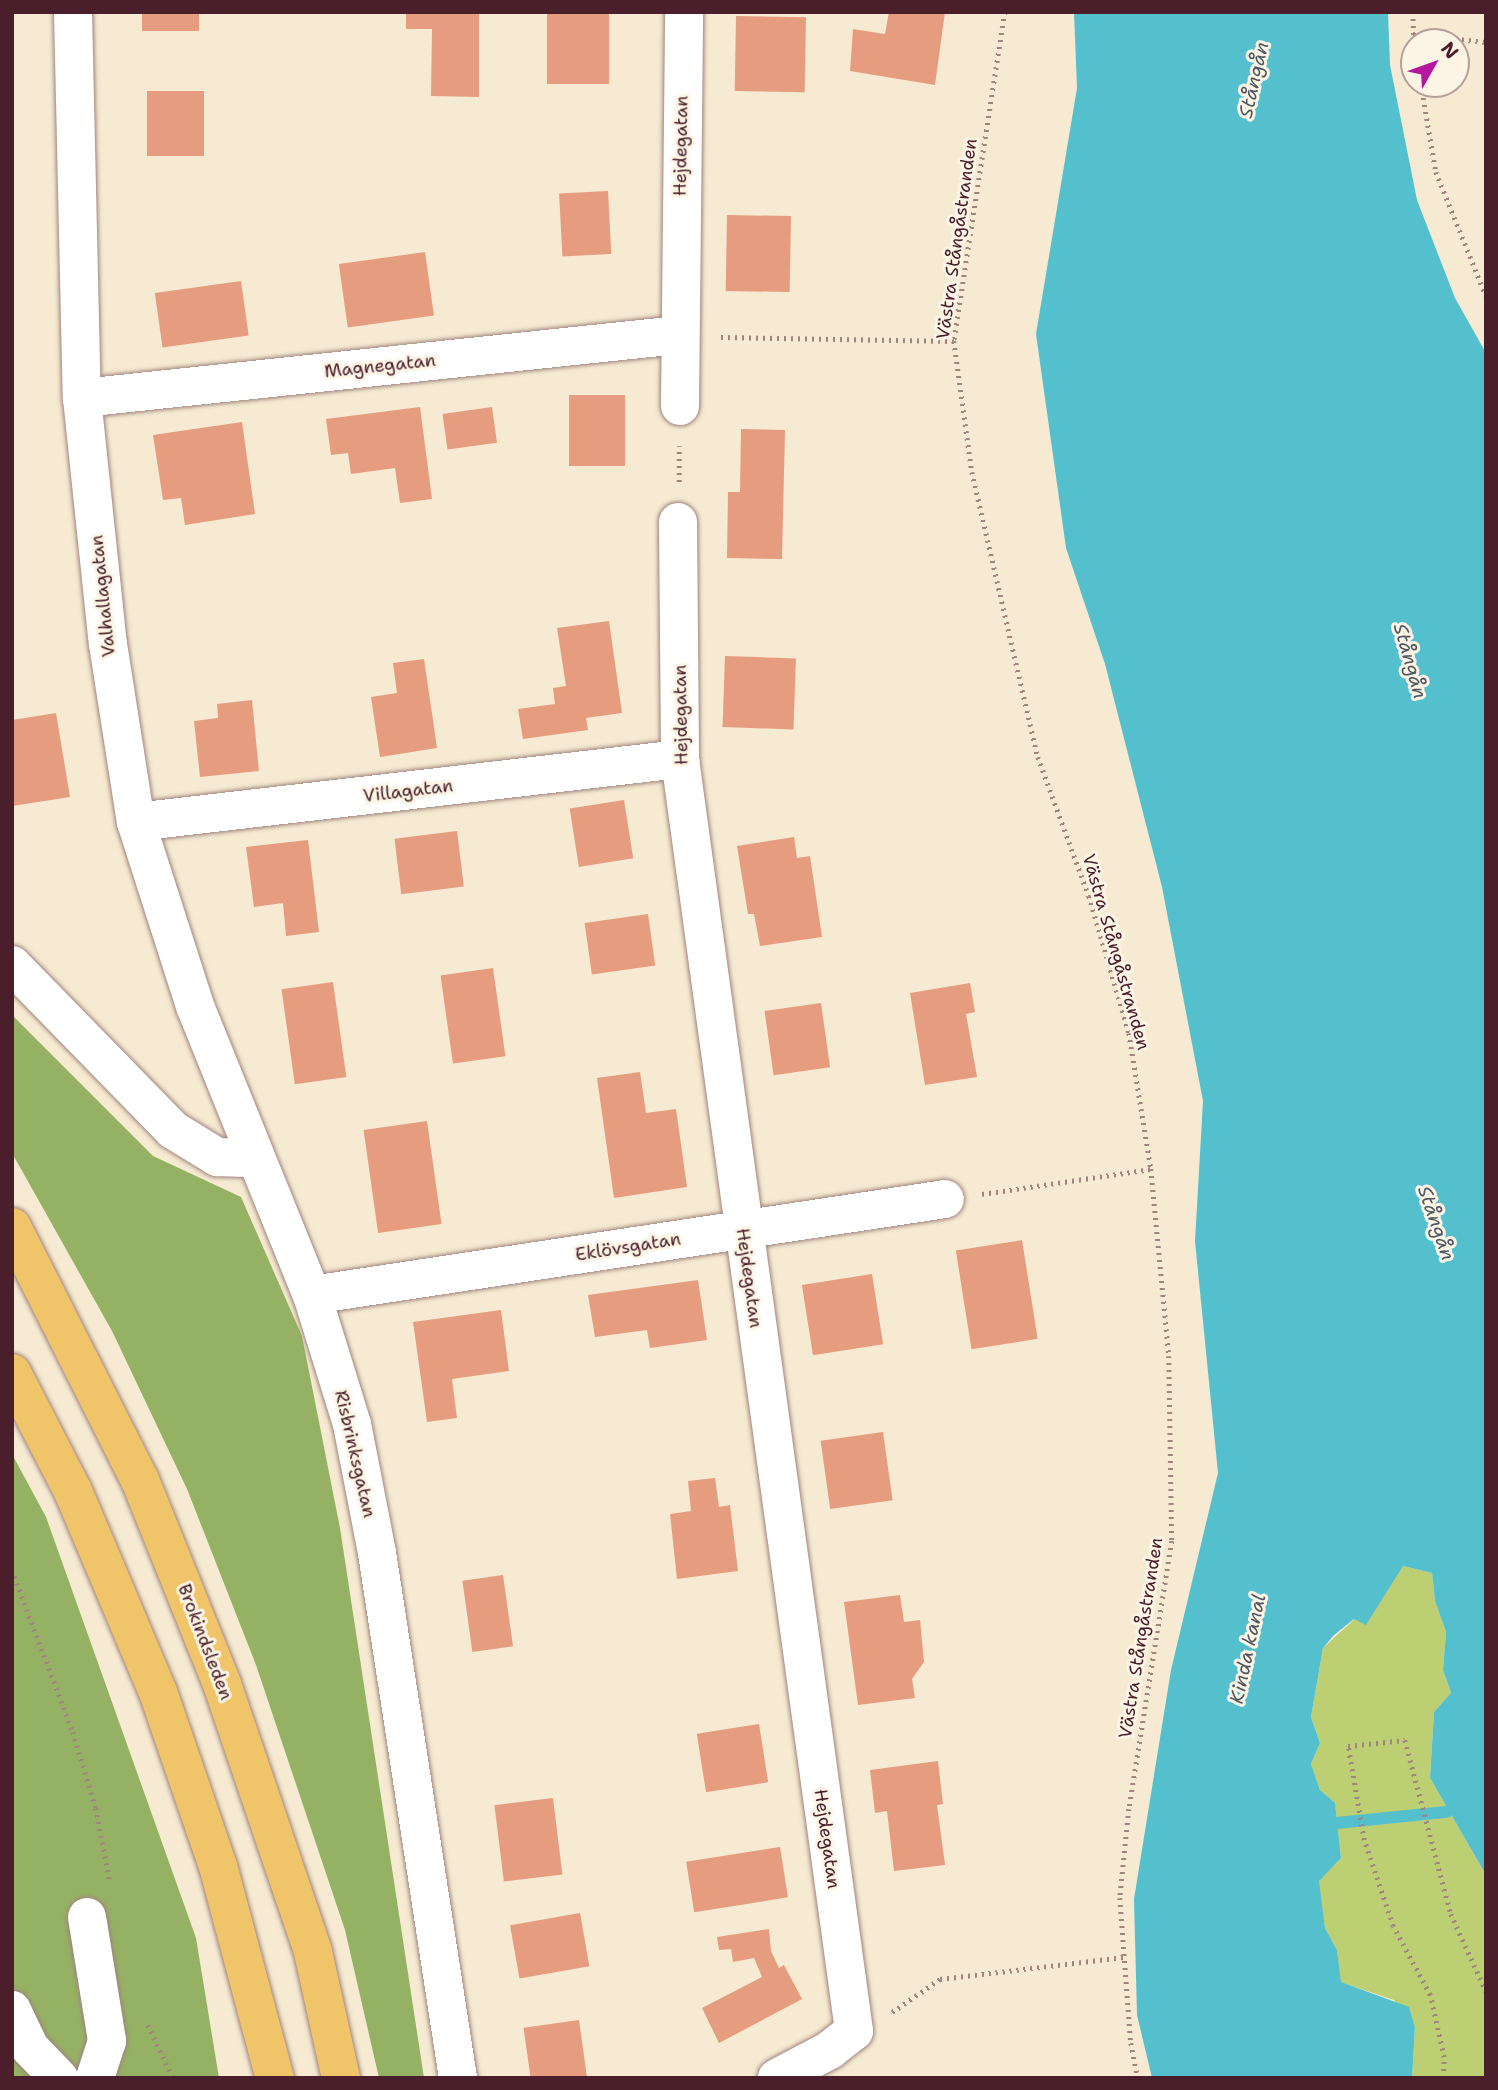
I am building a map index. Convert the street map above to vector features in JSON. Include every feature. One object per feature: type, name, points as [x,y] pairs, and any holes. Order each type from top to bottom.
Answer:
[{"type":"main road","name":"Brokindsleden","points":[[12,1227],[140,1480],[222,1684],[313,1952],[341,2078]]},
{"type":"main road","points":[[12,1373],[74,1491],[158,1692],[218,1866],[275,2078]]},
{"type":"street","name":"Valhallagatan","points":[[74,12],[82,398],[109,656],[136,822],[195,1006],[253,1158]]},
{"type":"street","name":"Hejdegatan","points":[[680,406],[678,335],[684,12]]},
{"type":"street","name":"Magnegatan","points":[[82,398],[678,335]]},
{"type":"street","name":"Hejdegatan","points":[[678,522],[680,760],[742,1230],[843,2053]]},
{"type":"street","name":"Villagatan","points":[[136,822],[680,760]]},
{"type":"street","points":[[12,965],[183,1138],[217,1157],[253,1158]]},
{"type":"street","name":"Risbrinksgatan","points":[[253,1158],[312,1295],[352,1424],[377,1553],[458,2078]]},
{"type":"street","name":"Eklövsgatan","points":[[312,1295],[945,1199]]},
{"type":"street","points":[[95,2078],[107,2041],[100,1906]]},
{"type":"street","points":[[12,2010],[30,2048],[59,2078]]},
{"type":"street","points":[[777,2078],[843,2053]]},
{"type":"path","name":"Västra Stångåstranden","points":[[1005,12],[954,341],[972,472],[1038,757],[1089,896],[1129,1032],[1151,1169],[1170,1356],[1172,1541],[1129,1809],[1120,1898],[1131,2043],[1138,2078]]},
{"type":"path","points":[[1424,98],[1436,172],[1486,296]]},
{"type":"path","points":[[678,335],[954,341]]},
{"type":"path","points":[[678,522],[680,406]]},
{"type":"path","points":[[1004,1191],[1151,1169]]},
{"type":"path","points":[[12,1570],[47,1653],[96,1808],[100,1906]]},
{"type":"path","points":[[1443,2078],[1444,2057],[1430,1995],[1393,1926],[1364,1840],[1356,1808],[1348,1746],[1405,1741],[1451,1914],[1486,1991]]},
{"type":"path","points":[[843,2053],[881,2019],[940,1979],[1124,1957]]},
{"type":"path","points":[[144,2017],[173,2078]]},
{"type":"green space","points":[[12,1015],[153,1156],[241,1197],[302,1336],[340,1528],[424,2078],[379,2078],[345,1930],[256,1665],[187,1489],[112,1331],[12,1153]]},
{"type":"green space","points":[[12,1454],[46,1517],[196,1938],[219,2078],[12,2078]]},
{"type":"green space","points":[[1403,1566],[1432,1573],[1435,1601],[1446,1632],[1443,1670],[1451,1693],[1434,1712],[1430,1778],[1486,1875],[1486,2078],[1412,2078],[1415,2028],[1394,2000],[1340,1982],[1337,1950],[1325,1928],[1318,1881],[1341,1858],[1335,1804],[1320,1790],[1311,1764],[1320,1743],[1311,1717],[1323,1648],[1384,1592]]},
{"type":"water","points":[[1074,12],[1388,12],[1390,65],[1417,200],[1455,298],[1486,353],[1486,1875],[1430,1778],[1434,1712],[1451,1693],[1443,1670],[1446,1632],[1435,1601],[1432,1573],[1403,1566],[1366,1625],[1354,1619],[1323,1648],[1311,1717],[1320,1743],[1311,1764],[1320,1790],[1335,1803],[1341,1858],[1319,1881],[1325,1928],[1337,1950],[1341,1982],[1409,2007],[1415,2028],[1412,2078],[1152,2078],[1137,2015],[1134,1899],[1171,1670],[1218,1473],[1195,1241],[1203,1101],[1162,887],[1105,664],[1066,548],[1036,334],[1077,88]]},
{"type":"building","points":[[142,12],[199,12],[199,31],[142,31]]},
{"type":"building","points":[[406,12],[479,12],[479,97],[431,96],[432,29],[406,29]]},
{"type":"building","points":[[547,12],[609,12],[609,84],[547,84]]},
{"type":"building","points":[[889,12],[945,12],[935,85],[850,71],[853,29],[885,34]]},
{"type":"building","points":[[736,16],[806,17],[805,92],[735,91]]},
{"type":"building","points":[[147,91],[204,91],[204,156],[147,156]]},
{"type":"building","points":[[608,191],[611,254],[562,256],[559,194]]},
{"type":"building","points":[[727,215],[791,216],[790,292],[726,291]]},
{"type":"building","points":[[425,252],[434,315],[348,327],[339,264]]},
{"type":"building","points":[[241,281],[249,335],[163,348],[155,293]]},
{"type":"building","points":[[569,395],[625,395],[625,466],[569,466]]},
{"type":"building","points":[[420,407],[432,499],[400,503],[395,468],[351,474],[348,453],[331,455],[326,419]]},
{"type":"building","points":[[492,407],[497,443],[447,450],[442,414]]},
{"type":"building","points":[[242,422],[255,514],[185,525],[181,498],[163,500],[153,435]]},
{"type":"building","points":[[741,429],[785,430],[782,559],[727,558],[728,492],[740,492]]},
{"type":"building","points":[[609,621],[622,713],[586,718],[588,730],[523,739],[518,709],[555,704],[553,688],[566,686],[557,628]]},
{"type":"building","points":[[725,656],[796,658],[793,729],[723,727]]},
{"type":"building","points":[[424,659],[437,748],[380,757],[371,697],[397,693],[393,663]]},
{"type":"building","points":[[252,700],[259,771],[200,777],[194,721],[218,718],[217,704]]},
{"type":"building","points":[[56,713],[70,797],[12,806],[12,720]]},
{"type":"building","points":[[624,800],[633,858],[579,867],[570,809]]},
{"type":"building","points":[[457,831],[464,887],[401,894],[394,839]]},
{"type":"building","points":[[794,837],[797,858],[810,856],[822,937],[760,946],[754,914],[748,914],[737,846]]},
{"type":"building","points":[[308,840],[319,932],[286,936],[283,903],[254,907],[246,847]]},
{"type":"building","points":[[648,914],[655,965],[592,974],[585,923]]},
{"type":"building","points":[[493,968],[505,1056],[453,1064],[441,975]]},
{"type":"building","points":[[333,982],[346,1077],[295,1084],[282,989]]},
{"type":"building","points":[[970,983],[975,1012],[966,1014],[977,1077],[925,1085],[910,993]]},
{"type":"building","points":[[821,1003],[830,1067],[774,1075],[765,1011]]},
{"type":"building","points":[[640,1072],[646,1113],[676,1109],[687,1187],[614,1198],[597,1078]]},
{"type":"building","points":[[427,1121],[441,1224],[378,1233],[364,1130]]},
{"type":"building","points":[[1022,1240],[1038,1339],[971,1349],[956,1250]]},
{"type":"building","points":[[872,1274],[883,1344],[813,1355],[802,1285]]},
{"type":"building","points":[[698,1280],[707,1340],[650,1348],[647,1330],[595,1337],[588,1295]]},
{"type":"building","points":[[501,1310],[509,1371],[452,1379],[457,1418],[427,1422],[413,1322]]},
{"type":"building","points":[[883,1432],[893,1500],[830,1509],[821,1441]]},
{"type":"building","points":[[715,1478],[719,1507],[730,1505],[738,1571],[677,1579],[670,1514],[691,1511],[688,1481]]},
{"type":"building","points":[[503,1575],[513,1646],[472,1652],[462,1581]]},
{"type":"building","points":[[900,1595],[904,1622],[920,1620],[924,1662],[912,1679],[915,1698],[858,1705],[844,1602]]},
{"type":"building","points":[[759,1724],[768,1782],[706,1792],[697,1734]]},
{"type":"building","points":[[938,1761],[943,1804],[937,1805],[945,1865],[894,1871],[887,1811],[875,1813],[870,1770]]},
{"type":"building","points":[[553,1798],[562,1874],[504,1882],[494,1805]]},
{"type":"building","points":[[780,1847],[788,1897],[694,1912],[686,1862]]},
{"type":"building","points":[[580,1913],[589,1966],[519,1979],[510,1925]]},
{"type":"building","points":[[769,1929],[771,1951],[779,1968],[784,1965],[802,1999],[719,2043],[702,2008],[762,1977],[754,1958],[733,1962],[731,1949],[719,1950],[717,1937]]},
{"type":"building","points":[[579,2020],[587,2078],[531,2078],[524,2028]]},
{"type":"waterway","points":[[1337,1823],[1446,1812]]},
{"type":"water label","name":"Stångån","points":[[1254,80]]},
{"type":"water label","name":"Stångån","points":[[1410,661]]},
{"type":"water label","name":"Stångån","points":[[1436,1223]]},
{"type":"water label","name":"Kinda kanal","points":[[1248,1649]]}]
